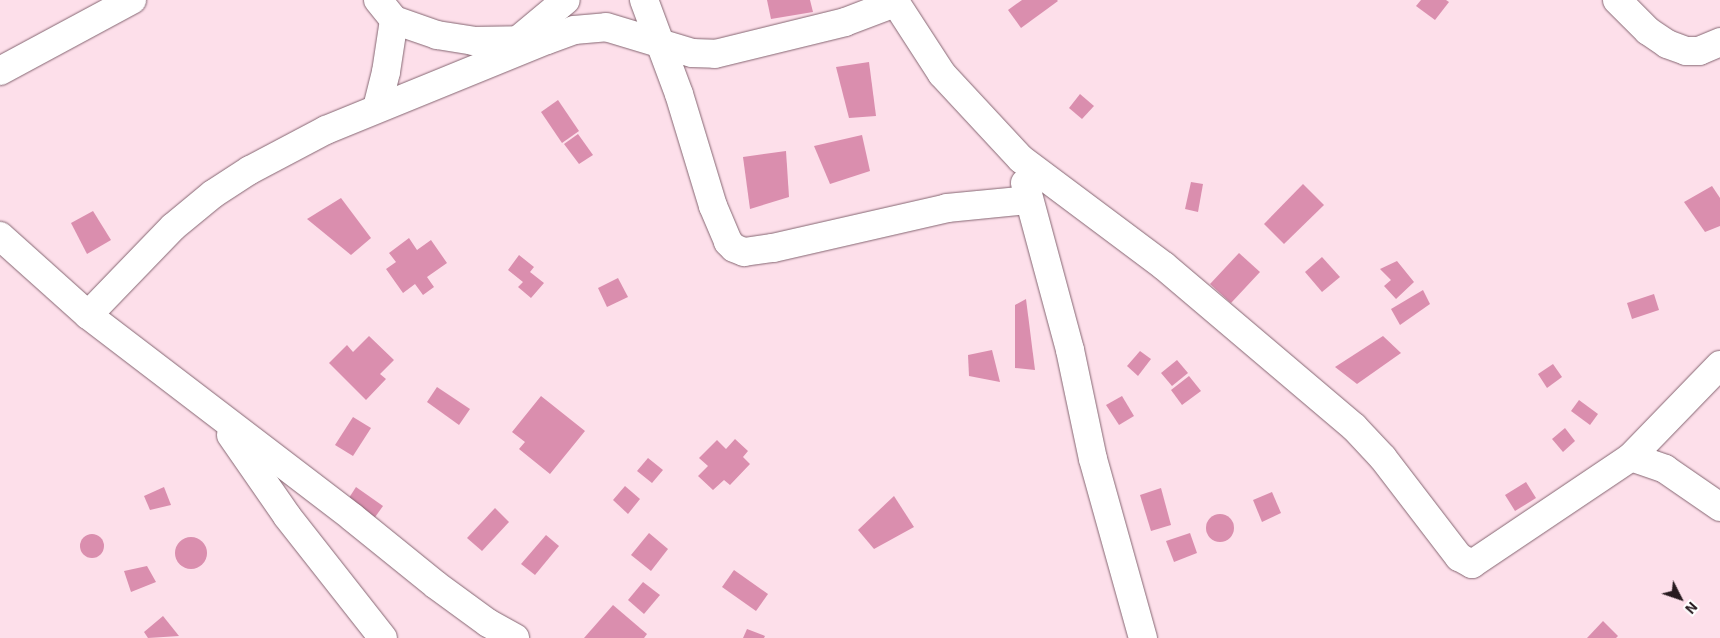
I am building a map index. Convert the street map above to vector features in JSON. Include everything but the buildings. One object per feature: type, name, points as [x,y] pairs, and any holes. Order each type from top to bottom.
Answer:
[{"type":"street","points":[[0,71],[132,0]]},
{"type":"street","points":[[518,40],[566,0]]},
{"type":"street","points":[[644,0],[679,94],[713,206],[728,242],[734,248],[744,252],[773,248],[946,208],[1028,200]]},
{"type":"street","points":[[1618,0],[1648,31],[1667,44],[1686,52],[1700,51],[1720,42]]},
{"type":"street","points":[[88,315],[173,227],[213,194],[291,147],[377,108],[439,86],[547,40],[574,30],[606,27],[692,54],[715,54],[845,22],[894,1],[942,74],[1021,159],[1164,266],[1354,426],[1382,458],[1459,557],[1472,564],[1630,457],[1720,365]]},
{"type":"street","points":[[377,108],[386,72],[386,10],[437,35],[473,41],[547,40]]},
{"type":"street","points":[[1021,159],[1028,200],[1070,350],[1093,459],[1144,638]]},
{"type":"street","points":[[0,236],[88,315],[352,516],[436,585],[488,623],[515,638]]},
{"type":"street","points":[[216,413],[287,516],[383,638]]},
{"type":"street","points":[[1630,457],[1665,469],[1720,506]]}]
